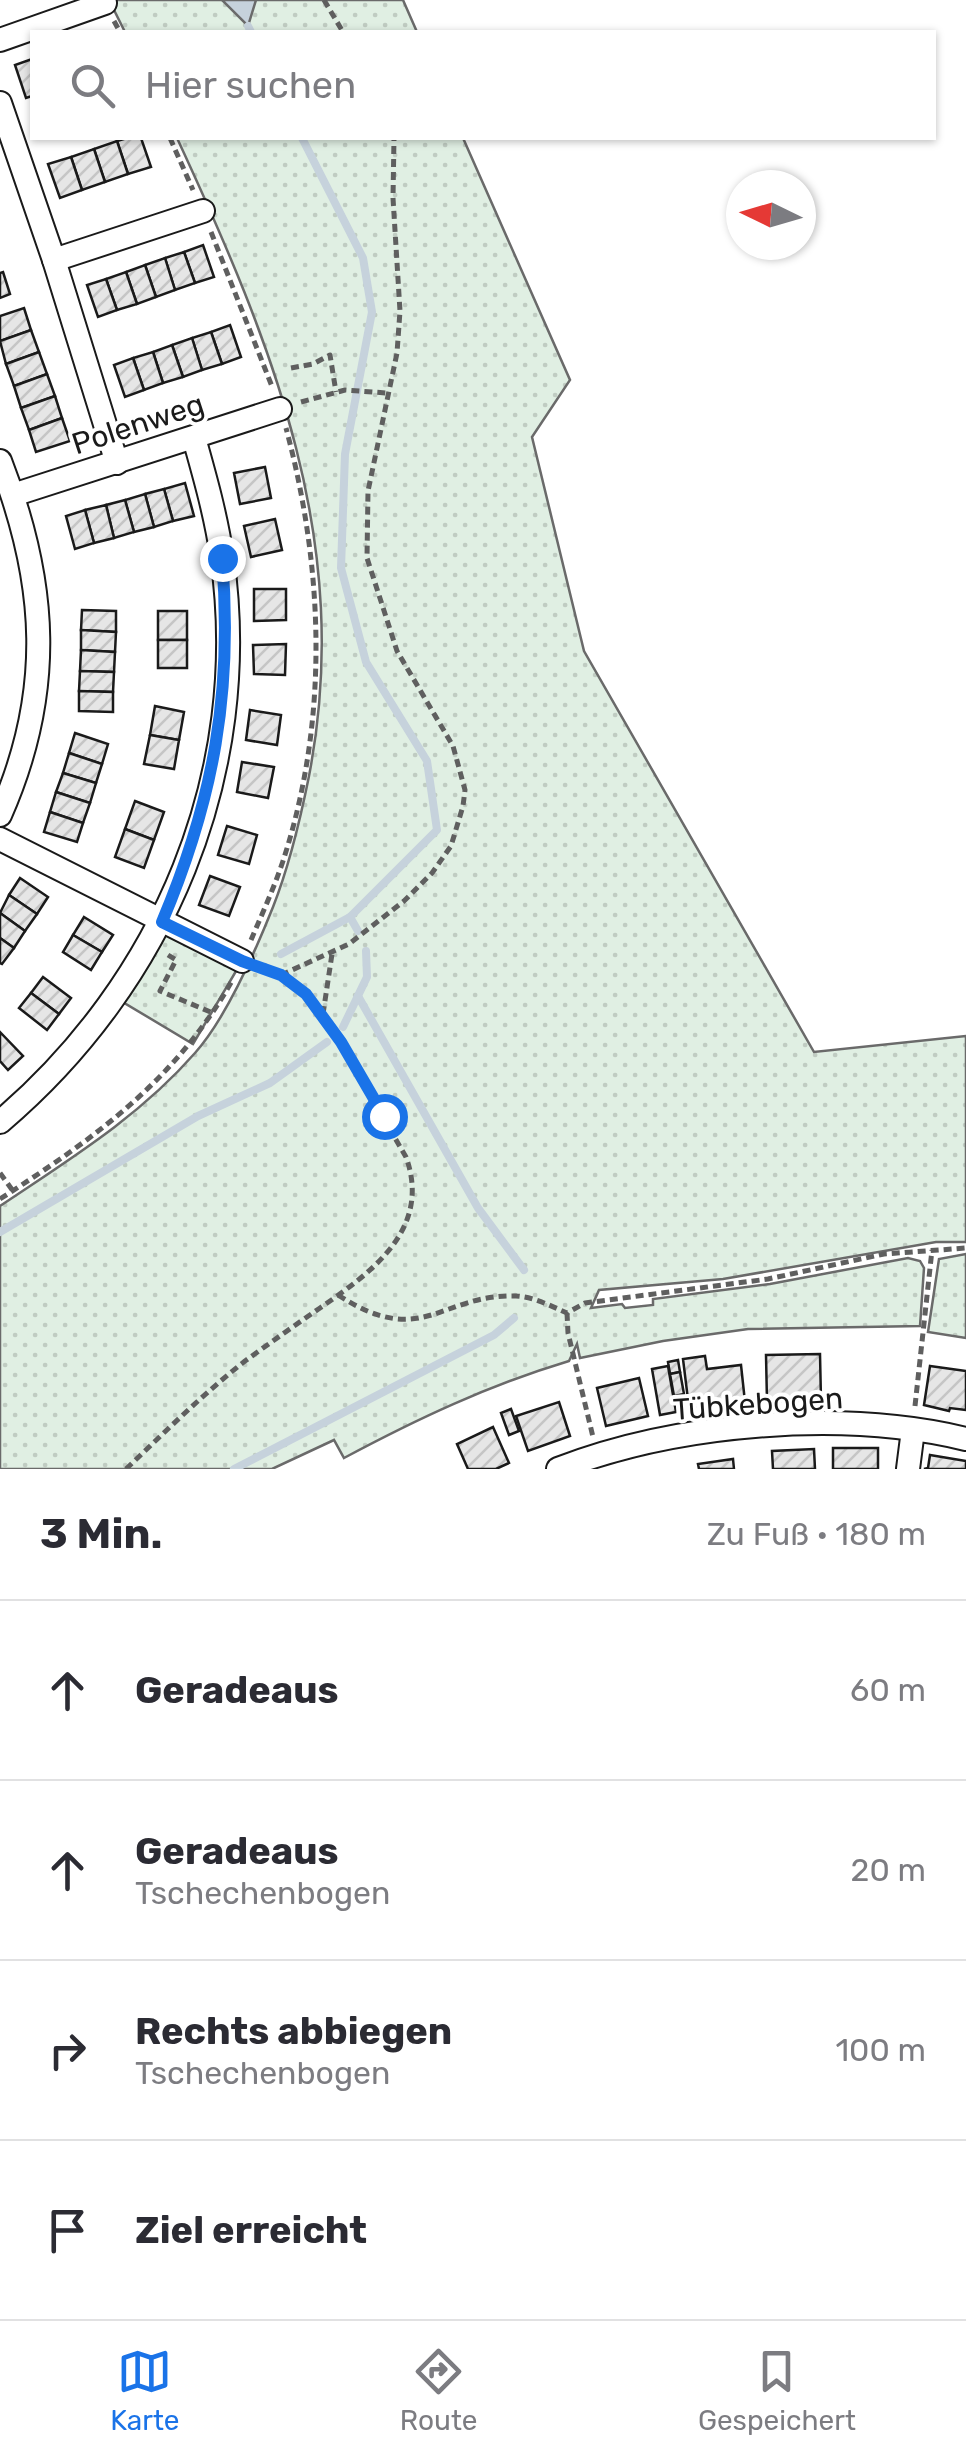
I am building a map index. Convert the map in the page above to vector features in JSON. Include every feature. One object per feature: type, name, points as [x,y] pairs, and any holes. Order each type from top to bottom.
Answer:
[{"type":"street","points":[[0,40],[105,3]]},
{"type":"street","points":[[0,103],[4,127],[54,260],[117,462]]},
{"type":"street","points":[[54,260],[203,211]]},
{"type":"street","name":"Polenweg","points":[[13,495],[280,408]]},
{"type":"street","points":[[0,1122],[64,1061],[100,1019],[150,944],[187,863],[212,776],[226,672],[227,620],[222,558],[194,438]]},
{"type":"street","points":[[0,461],[13,495],[35,583],[40,622],[34,712],[24,752],[0,815]]},
{"type":"street","points":[[0,840],[242,961]]},
{"type":"street","name":"Tübkebogen","points":[[558,1469],[598,1463],[676,1437],[733,1430],[833,1425],[913,1430],[966,1439]]},
{"type":"street","points":[[908,1469],[913,1430]]},
{"type":"path","points":[[324,0],[343,30]]},
{"type":"path","points":[[0,1199],[81,1146],[148,1092],[193,1044],[242,961],[283,861],[295,818],[313,716],[315,578],[302,486],[280,408],[171,140]]},
{"type":"path","points":[[281,975],[332,954],[372,929],[432,873],[460,826],[465,790],[452,746],[397,650],[366,558],[368,491],[397,353],[400,311],[393,198],[394,140]]},
{"type":"path","points":[[291,368],[313,364],[330,354],[336,392]]},
{"type":"path","points":[[280,408],[345,390],[386,394]]},
{"type":"path","points":[[150,944],[176,960],[160,991],[212,1013]]},
{"type":"path","points":[[323,1014],[332,954]]},
{"type":"path","points":[[126,1469],[243,1363],[378,1265],[404,1226],[413,1200],[412,1175],[384,1116],[323,1014],[306,994],[281,975],[242,961]]},
{"type":"path","points":[[0,1173],[13,1191]]},
{"type":"path","points":[[568,1313],[584,1303],[699,1290],[884,1254],[966,1248]]},
{"type":"path","points":[[913,1430],[932,1250]]},
{"type":"path","points":[[338,1295],[379,1316],[407,1322],[515,1296],[535,1299],[568,1313]]},
{"type":"path","points":[[568,1313],[568,1333],[598,1463]]},
{"type":"green space","points":[[109,0],[403,0],[416,30],[124,30]]},
{"type":"green space","points":[[178,140],[464,140],[570,380],[532,437],[584,651],[814,1052],[966,1036],[966,1242],[936,1242],[723,1279],[599,1290],[591,1308],[653,1305],[653,1299],[770,1284],[908,1258],[920,1261],[924,1268],[920,1326],[748,1329],[580,1358],[577,1344],[569,1361],[454,1404],[344,1458],[334,1440],[272,1469],[0,1469],[0,1206],[127,1117],[173,1076],[207,1038],[239,983],[273,907],[285,875],[309,776],[320,690],[321,607],[312,526],[296,447],[273,369]]},
{"type":"green space","points":[[163,922],[242,961],[193,1044],[116,998]]},
{"type":"green space","points":[[966,1254],[966,1338],[928,1332],[939,1259]]},
{"type":"water","points":[[222,0],[256,0],[248,26]]},
{"type":"building","points":[[30,60],[30,97],[26,98],[15,65]]},
{"type":"building","points":[[142,140],[151,167],[128,174],[117,141]]},
{"type":"building","points":[[117,141],[128,174],[105,182],[94,149]]},
{"type":"building","points":[[94,149],[105,182],[82,190],[71,157]]},
{"type":"building","points":[[71,157],[82,190],[60,198],[48,164]]},
{"type":"building","points":[[203,245],[214,277],[195,283],[184,252]]},
{"type":"building","points":[[184,252],[195,283],[175,290],[165,258]]},
{"type":"building","points":[[165,258],[175,290],[156,297],[145,265]]},
{"type":"building","points":[[145,265],[156,297],[137,304],[126,272]]},
{"type":"building","points":[[3,272],[10,294],[0,298],[0,273]]},
{"type":"building","points":[[126,272],[137,304],[117,310],[106,279]]},
{"type":"building","points":[[106,279],[117,310],[98,317],[87,285]]},
{"type":"building","points":[[24,308],[31,330],[0,341],[0,316]]},
{"type":"building","points":[[230,325],[241,357],[222,364],[211,332]]},
{"type":"building","points":[[31,330],[39,352],[6,364],[0,341]]},
{"type":"building","points":[[211,332],[222,364],[202,370],[192,338]]},
{"type":"building","points":[[192,338],[202,370],[183,377],[172,345]]},
{"type":"building","points":[[172,345],[183,377],[163,383],[153,352]]},
{"type":"building","points":[[39,352],[47,374],[14,386],[6,364]]},
{"type":"building","points":[[153,352],[163,383],[144,390],[133,358]]},
{"type":"building","points":[[133,358],[144,390],[125,397],[114,365]]},
{"type":"building","points":[[47,374],[55,396],[21,408],[14,386]]},
{"type":"building","points":[[55,396],[62,418],[29,430],[21,408]]},
{"type":"building","points":[[62,418],[70,441],[36,452],[29,430]]},
{"type":"building","points":[[265,467],[271,498],[240,504],[234,473]]},
{"type":"building","points":[[185,483],[194,516],[173,521],[164,489]]},
{"type":"building","points":[[164,489],[173,521],[154,527],[145,494]]},
{"type":"building","points":[[145,494],[154,527],[134,532],[125,500]]},
{"type":"building","points":[[125,500],[134,532],[114,538],[106,505]]},
{"type":"building","points":[[106,505],[114,538],[94,543],[85,510]]},
{"type":"building","points":[[85,510],[94,543],[75,549],[66,516]]},
{"type":"building","points":[[275,519],[282,550],[251,557],[244,526]]},
{"type":"building","points":[[254,589],[286,589],[286,620],[254,621]]},
{"type":"building","points":[[82,610],[116,611],[116,632],[81,630]]},
{"type":"building","points":[[158,611],[187,611],[187,640],[158,640]]},
{"type":"building","points":[[81,630],[116,632],[115,652],[81,650]]},
{"type":"building","points":[[158,640],[187,640],[187,668],[158,668]]},
{"type":"building","points":[[286,644],[285,675],[254,674],[253,645]]},
{"type":"building","points":[[81,650],[115,652],[114,672],[80,671]]},
{"type":"building","points":[[80,671],[114,672],[113,692],[79,691]]},
{"type":"building","points":[[79,691],[113,692],[113,712],[79,711]]},
{"type":"building","points":[[155,706],[184,712],[179,740],[150,735]]},
{"type":"building","points":[[250,710],[281,715],[277,745],[246,740]]},
{"type":"building","points":[[75,733],[108,744],[102,764],[69,753]]},
{"type":"building","points":[[150,735],[179,740],[174,769],[144,764]]},
{"type":"building","points":[[69,753],[102,764],[96,783],[63,773]]},
{"type":"building","points":[[242,762],[274,767],[268,798],[237,792]]},
{"type":"building","points":[[63,773],[96,783],[90,803],[56,792]]},
{"type":"building","points":[[56,792],[90,803],[83,823],[50,812]]},
{"type":"building","points":[[135,801],[164,812],[154,840],[125,829]]},
{"type":"building","points":[[50,812],[83,823],[77,842],[44,832]]},
{"type":"building","points":[[227,826],[257,835],[249,864],[218,855]]},
{"type":"building","points":[[125,829],[154,840],[144,868],[115,857]]},
{"type":"building","points":[[210,876],[240,887],[229,916],[199,905]]},
{"type":"building","points":[[20,878],[48,897],[37,914],[9,895]]},
{"type":"building","points":[[9,895],[37,914],[25,931],[0,913]]},
{"type":"building","points":[[0,913],[25,931],[14,948],[0,938]]},
{"type":"building","points":[[84,917],[113,935],[102,952],[73,935]]},
{"type":"building","points":[[73,935],[102,952],[91,970],[63,952]]},
{"type":"building","points":[[0,938],[14,948],[2,964],[0,963]]},
{"type":"building","points":[[43,977],[71,998],[59,1014],[31,993]]},
{"type":"building","points":[[31,993],[59,1014],[47,1030],[19,1008]]},
{"type":"building","points":[[0,1032],[23,1056],[8,1070],[0,1061]]},
{"type":"building","points":[[820,1354],[821,1400],[767,1402],[766,1355]]},
{"type":"building","points":[[705,1356],[707,1369],[741,1365],[745,1402],[689,1408],[683,1359]]},
{"type":"building","points":[[678,1360],[680,1372],[670,1374],[668,1362]]},
{"type":"building","points":[[668,1366],[676,1412],[660,1415],[652,1369]]},
{"type":"building","points":[[930,1366],[966,1371],[966,1410],[949,1411],[924,1405]]},
{"type":"building","points":[[680,1372],[684,1394],[674,1396],[670,1374]]},
{"type":"building","points":[[639,1378],[648,1416],[606,1426],[597,1388]]},
{"type":"building","points":[[559,1402],[570,1436],[528,1451],[516,1416]]},
{"type":"building","points":[[511,1409],[519,1431],[509,1435],[501,1413]]},
{"type":"building","points":[[493,1427],[509,1463],[496,1469],[468,1469],[457,1444]]},
{"type":"building","points":[[833,1448],[878,1448],[878,1469],[833,1469]]},
{"type":"building","points":[[814,1449],[815,1469],[773,1469],[772,1451]]},
{"type":"building","points":[[930,1455],[966,1461],[966,1469],[924,1469],[928,1468]]},
{"type":"building","points":[[733,1459],[734,1469],[699,1469],[698,1464]]},
{"type":"waterway","points":[[248,26],[250,30]]},
{"type":"waterway","points":[[281,954],[350,917],[437,830],[427,761],[366,662],[341,568],[345,454],[372,312],[363,258],[303,140]]},
{"type":"waterway","points":[[350,917],[358,931]]},
{"type":"waterway","points":[[343,1027],[367,977],[366,951]]},
{"type":"waterway","points":[[358,996],[478,1208],[524,1270]]},
{"type":"waterway","points":[[0,1232],[198,1116],[270,1083],[327,1042]]},
{"type":"waterway","points":[[234,1469],[494,1335],[514,1318]]},
{"type":"route","points":[[222,558],[227,620],[221,728],[187,863],[162,922],[242,961],[281,975],[306,994],[341,1042],[384,1116]]}]
